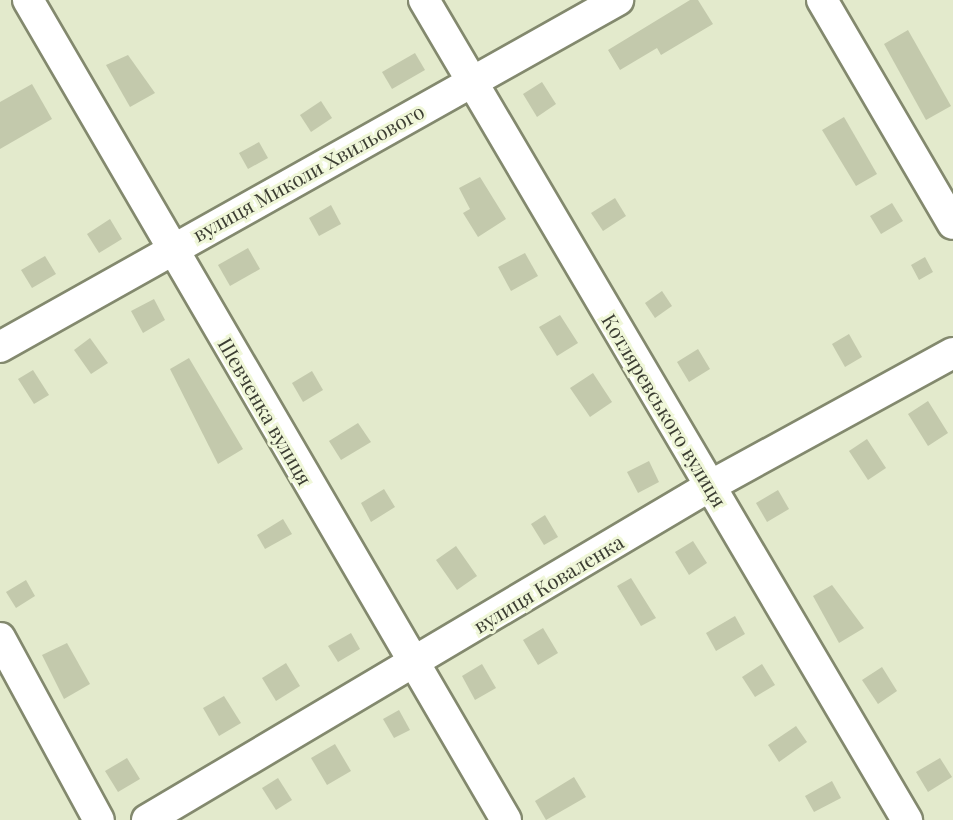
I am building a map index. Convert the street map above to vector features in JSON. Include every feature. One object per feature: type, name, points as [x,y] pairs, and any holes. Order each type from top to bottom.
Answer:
[{"type":"street","name":"Шевченка вулиця","points":[[28,0],[506,820]]},
{"type":"street","name":"Котляревського вулиця","points":[[424,0],[907,820]]},
{"type":"street","name":"вулиця Миколи Хвильового","points":[[0,347],[618,0]]},
{"type":"street","points":[[822,0],[953,224]]},
{"type":"street","name":"вулиця Коваленка","points":[[147,820],[710,486],[953,353]]},
{"type":"street","points":[[0,638],[99,820]]},
{"type":"building","points":[[690,0],[698,0],[713,24],[661,55],[657,48],[620,70],[608,50]]},
{"type":"building","points":[[908,30],[951,106],[926,120],[884,44]]},
{"type":"building","points":[[415,53],[425,70],[392,89],[382,72]]},
{"type":"building","points":[[128,55],[155,93],[130,107],[106,65]]},
{"type":"building","points":[[542,82],[556,104],[537,117],[523,94]]},
{"type":"building","points":[[32,84],[52,119],[0,149],[0,102]]},
{"type":"building","points":[[321,101],[332,118],[311,132],[300,115]]},
{"type":"building","points":[[844,117],[877,174],[856,186],[822,130]]},
{"type":"building","points":[[259,142],[268,158],[248,169],[239,153]]},
{"type":"building","points":[[480,177],[506,219],[478,237],[463,213],[470,209],[459,188]]},
{"type":"building","points":[[615,198],[626,216],[603,231],[591,213]]},
{"type":"building","points":[[892,203],[903,221],[881,234],[870,216]]},
{"type":"building","points":[[331,205],[341,224],[319,236],[309,218]]},
{"type":"building","points":[[110,219],[122,239],[99,253],[87,234]]},
{"type":"building","points":[[248,248],[260,269],[230,286],[218,265]]},
{"type":"building","points":[[525,253],[538,276],[511,291],[498,267]]},
{"type":"building","points":[[45,256],[56,274],[32,288],[21,270]]},
{"type":"building","points":[[925,257],[933,272],[919,280],[911,265]]},
{"type":"building","points":[[662,291],[672,306],[655,318],[645,303]]},
{"type":"building","points":[[154,299],[165,320],[143,333],[131,311]]},
{"type":"building","points":[[560,315],[578,343],[557,356],[539,327]]},
{"type":"building","points":[[849,334],[862,357],[845,367],[832,344]]},
{"type":"building","points":[[90,338],[108,363],[91,374],[74,350]]},
{"type":"building","points":[[698,349],[710,369],[689,382],[677,362]]},
{"type":"building","points":[[189,358],[243,449],[218,464],[170,369]]},
{"type":"building","points":[[33,370],[49,395],[34,404],[18,379]]},
{"type":"building","points":[[312,371],[323,390],[303,402],[292,383]]},
{"type":"building","points":[[593,373],[612,402],[590,417],[570,388]]},
{"type":"building","points":[[928,401],[948,433],[928,446],[908,414]]},
{"type":"building","points":[[358,423],[371,442],[341,460],[329,441]]},
{"type":"building","points":[[867,439],[886,468],[868,480],[849,451]]},
{"type":"building","points":[[649,461],[659,482],[638,493],[627,472]]},
{"type":"building","points":[[384,489],[395,507],[371,522],[361,503]]},
{"type":"building","points":[[778,490],[789,509],[767,522],[756,503]]},
{"type":"building","points":[[545,515],[558,537],[544,545],[531,524]]},
{"type":"building","points":[[283,519],[292,534],[265,549],[257,535]]},
{"type":"building","points":[[693,541],[707,563],[689,575],[675,552]]},
{"type":"building","points":[[456,546],[477,576],[457,590],[436,560]]},
{"type":"building","points":[[631,578],[656,618],[641,626],[617,586]]},
{"type":"building","points":[[26,580],[35,596],[16,608],[6,592]]},
{"type":"building","points":[[832,585],[864,628],[839,643],[813,596]]},
{"type":"building","points":[[735,616],[745,634],[716,651],[706,633]]},
{"type":"building","points":[[543,628],[558,653],[538,665],[523,640]]},
{"type":"building","points":[[351,633],[360,649],[338,662],[328,646]]},
{"type":"building","points":[[67,643],[90,684],[64,699],[42,655]]},
{"type":"building","points":[[286,663],[300,686],[276,701],[262,678]]},
{"type":"building","points":[[482,664],[496,688],[475,700],[462,676]]},
{"type":"building","points":[[762,664],[775,685],[755,697],[742,677]]},
{"type":"building","points":[[882,667],[897,691],[878,704],[862,680]]},
{"type":"building","points":[[224,696],[241,723],[219,736],[203,708]]},
{"type":"building","points":[[399,710],[410,730],[394,738],[383,719]]},
{"type":"building","points":[[796,726],[807,742],[779,762],[768,745]]},
{"type":"building","points":[[335,744],[351,771],[327,785],[311,758]]},
{"type":"building","points":[[127,758],[140,779],[118,792],[105,771]]},
{"type":"building","points":[[940,758],[952,777],[928,792],[916,772]]},
{"type":"building","points":[[574,777],[586,797],[546,820],[535,801]]},
{"type":"building","points":[[278,778],[292,800],[276,810],[262,788]]},
{"type":"building","points":[[832,781],[841,798],[814,812],[805,796]]}]
